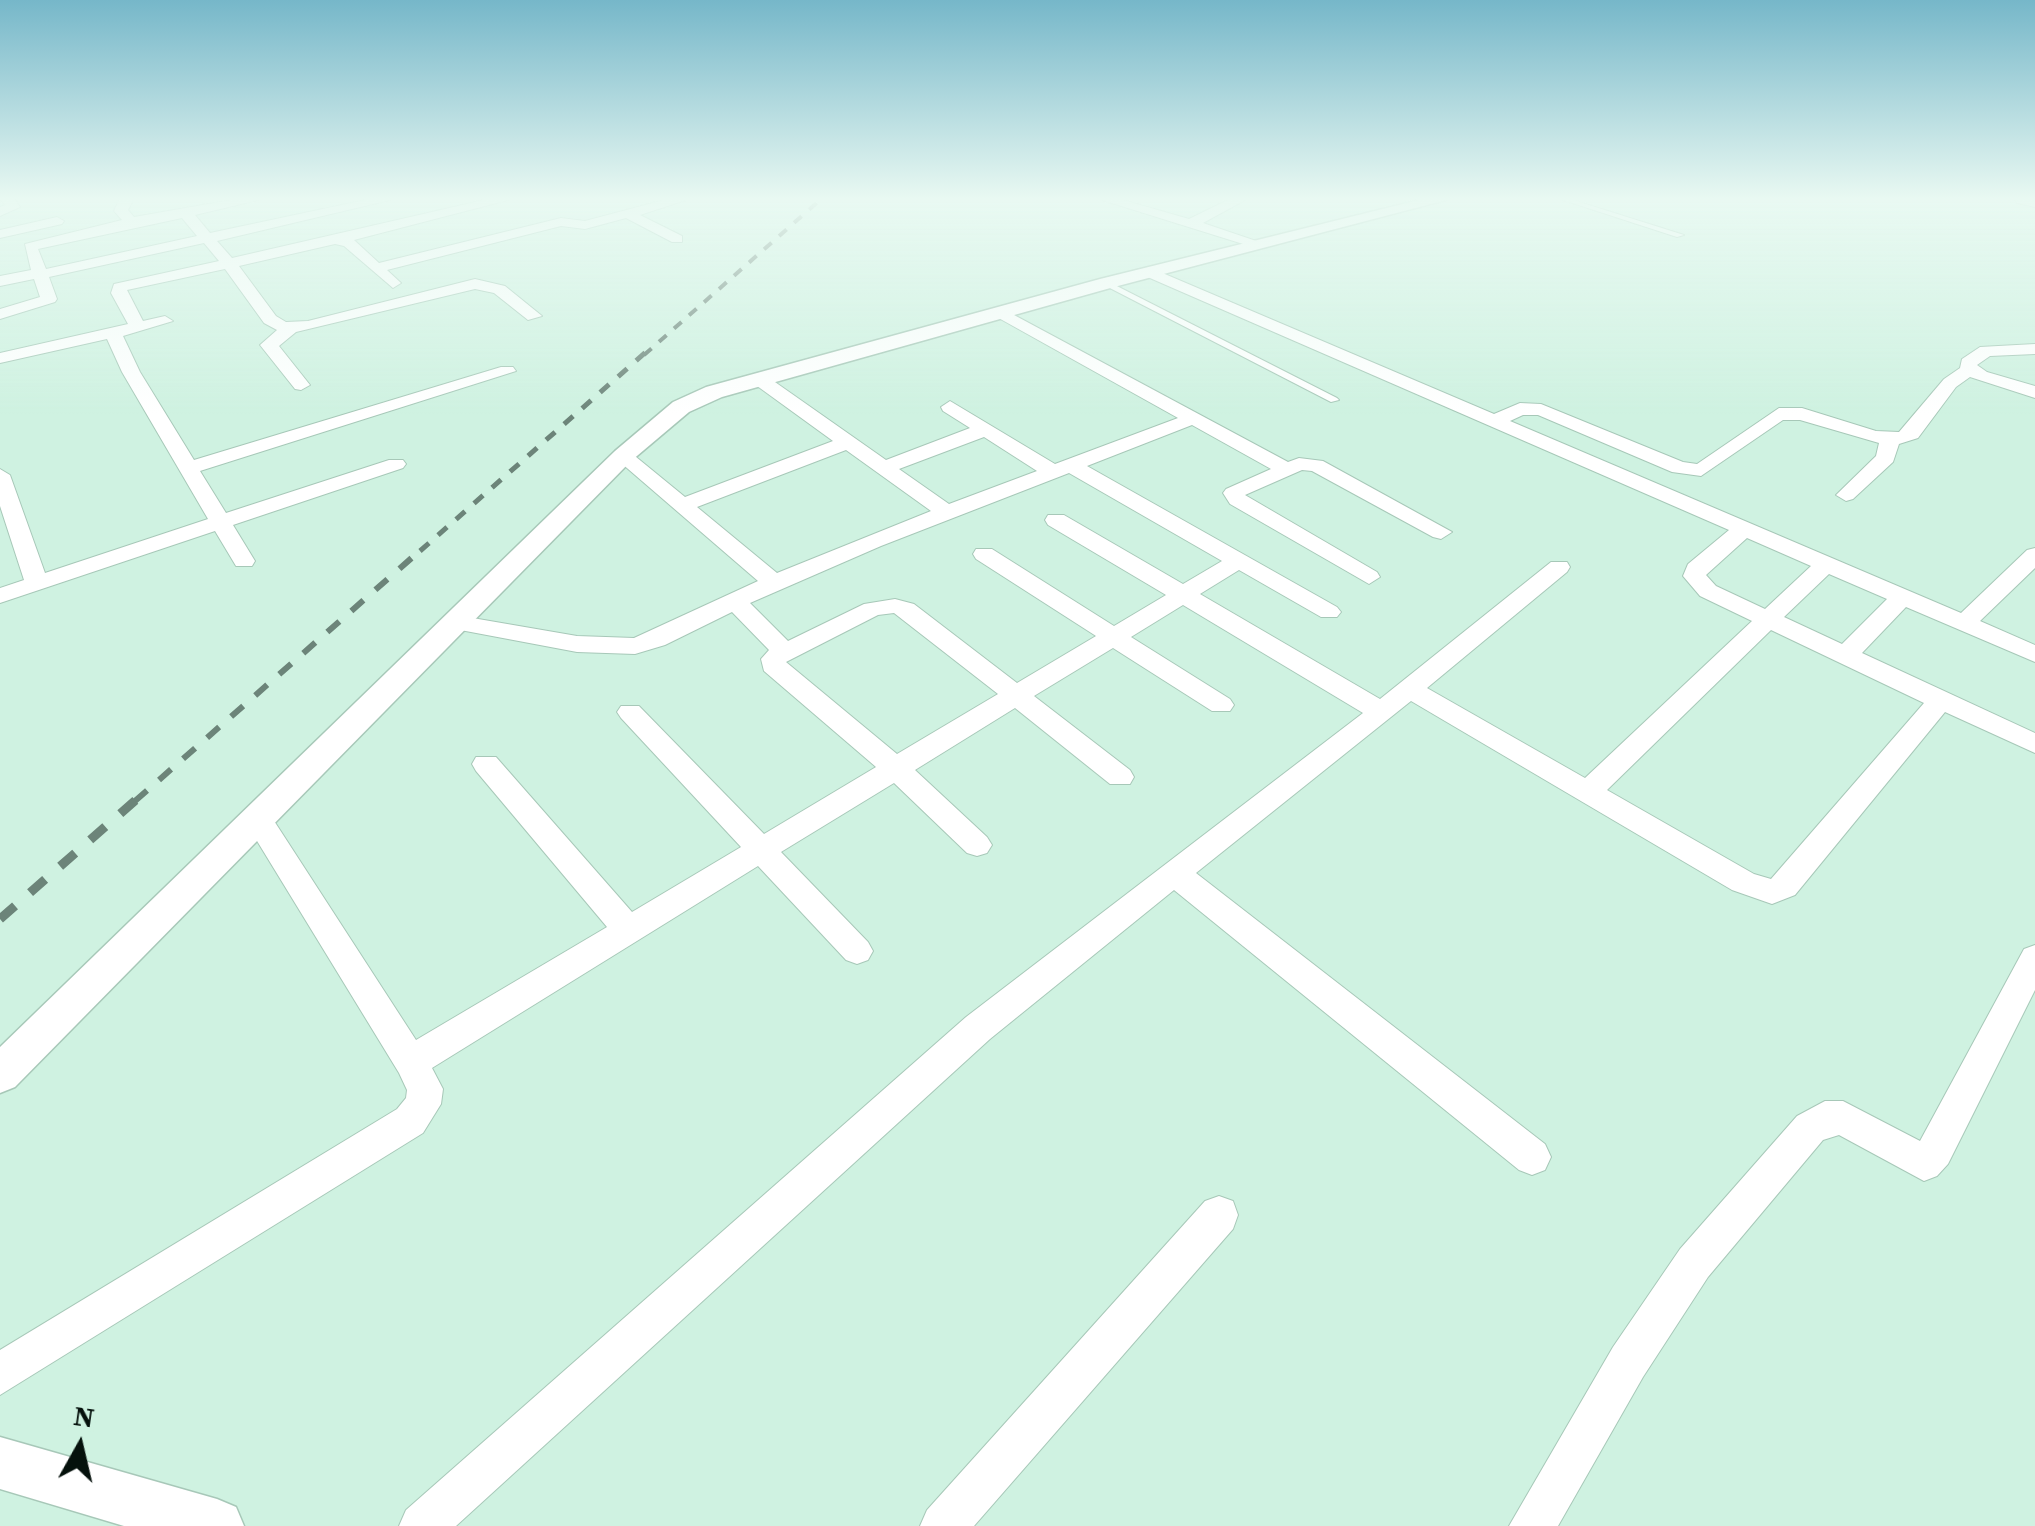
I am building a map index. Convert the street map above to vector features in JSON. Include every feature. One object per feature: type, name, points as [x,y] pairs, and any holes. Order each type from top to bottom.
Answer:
[{"type":"street","points":[[0,314],[48,301],[38,271]]},
{"type":"street","points":[[0,281],[41,279],[74,271]]},
{"type":"street","points":[[138,327],[120,287],[191,271]]},
{"type":"street","points":[[234,271],[276,325],[290,328]]},
{"type":"street","points":[[380,271],[393,283]]},
{"type":"street","points":[[0,1074],[623,456],[681,407],[759,379],[1151,271]]},
{"type":"street","points":[[1148,272],[2035,654]]},
{"type":"street","points":[[0,299],[41,279]]},
{"type":"street","points":[[302,385],[268,345],[290,328],[475,284],[499,289],[534,316]]},
{"type":"street","points":[[1001,313],[1286,469]]},
{"type":"street","points":[[0,358],[165,321]]},
{"type":"street","points":[[114,333],[131,372],[244,560]]},
{"type":"street","points":[[1969,370],[1968,364],[1986,350],[2035,350]]},
{"type":"street","points":[[1494,421],[1520,409],[1542,410],[1691,470],[1709,466],[1779,414],[1788,412],[1890,439],[1911,434],[1950,384],[1969,370]]},
{"type":"street","points":[[1969,370],[2035,392]]},
{"type":"street","points":[[189,468],[507,371]]},
{"type":"street","points":[[759,379],[946,512]]},
{"type":"street","points":[[950,407],[986,430],[1329,612]]},
{"type":"street","points":[[455,622],[577,644],[635,646],[656,640],[774,582],[1194,418]]},
{"type":"street","points":[[884,468],[986,430]]},
{"type":"street","points":[[1846,495],[1886,458],[1890,439]]},
{"type":"street","points":[[682,505],[848,442]]},
{"type":"street","points":[[623,456],[774,582]]},
{"type":"street","points":[[0,596],[396,464]]},
{"type":"street","points":[[1369,577],[1233,496],[1235,489],[1299,464],[1316,464],[1441,532]]},
{"type":"street","points":[[0,475],[10,536],[38,584]]},
{"type":"street","points":[[1056,520],[1382,712]]},
{"type":"street","points":[[1744,529],[1696,569],[1694,576],[1708,591],[2035,744]]},
{"type":"street","points":[[984,554],[1221,705]]},
{"type":"street","points":[[1965,623],[2035,555]]},
{"type":"street","points":[[411,1062],[758,848],[1238,561]]},
{"type":"street","points":[[1588,792],[1826,564]]},
{"type":"street","points":[[422,1526],[978,1028],[1411,690],[1559,568]]},
{"type":"street","points":[[1846,654],[1903,597]]},
{"type":"street","points":[[735,602],[785,652]]},
{"type":"street","points":[[976,846],[894,767],[773,664],[773,659],[872,609],[906,609],[1120,777]]},
{"type":"street","points":[[1411,690],[1743,882],[1772,892],[1784,888],[1942,699]]},
{"type":"street","points":[[630,712],[857,951]]},
{"type":"street","points":[[486,764],[627,929]]},
{"type":"street","points":[[0,1374],[410,1121],[423,1104],[425,1089],[411,1062],[257,818]]},
{"type":"street","points":[[1174,873],[1532,1157]]},
{"type":"street","points":[[1532,1526],[1628,1362],[1694,1262],[1810,1128],[1824,1118],[1843,1118],[1924,1163],[1935,1152],[2035,958]]},
{"type":"street","points":[[943,1526],[1219,1215]]},
{"type":"street","points":[[0,1463],[217,1526]]},
{"type":"lane","points":[[1107,283],[1334,400]]},
{"type":"railway","points":[[644,355],[739,271]]},
{"type":"railway","points":[[420,551],[646,352]]},
{"type":"railway","points":[[135,801],[423,548]]},
{"type":"railway","points":[[0,919],[138,798]]}]
